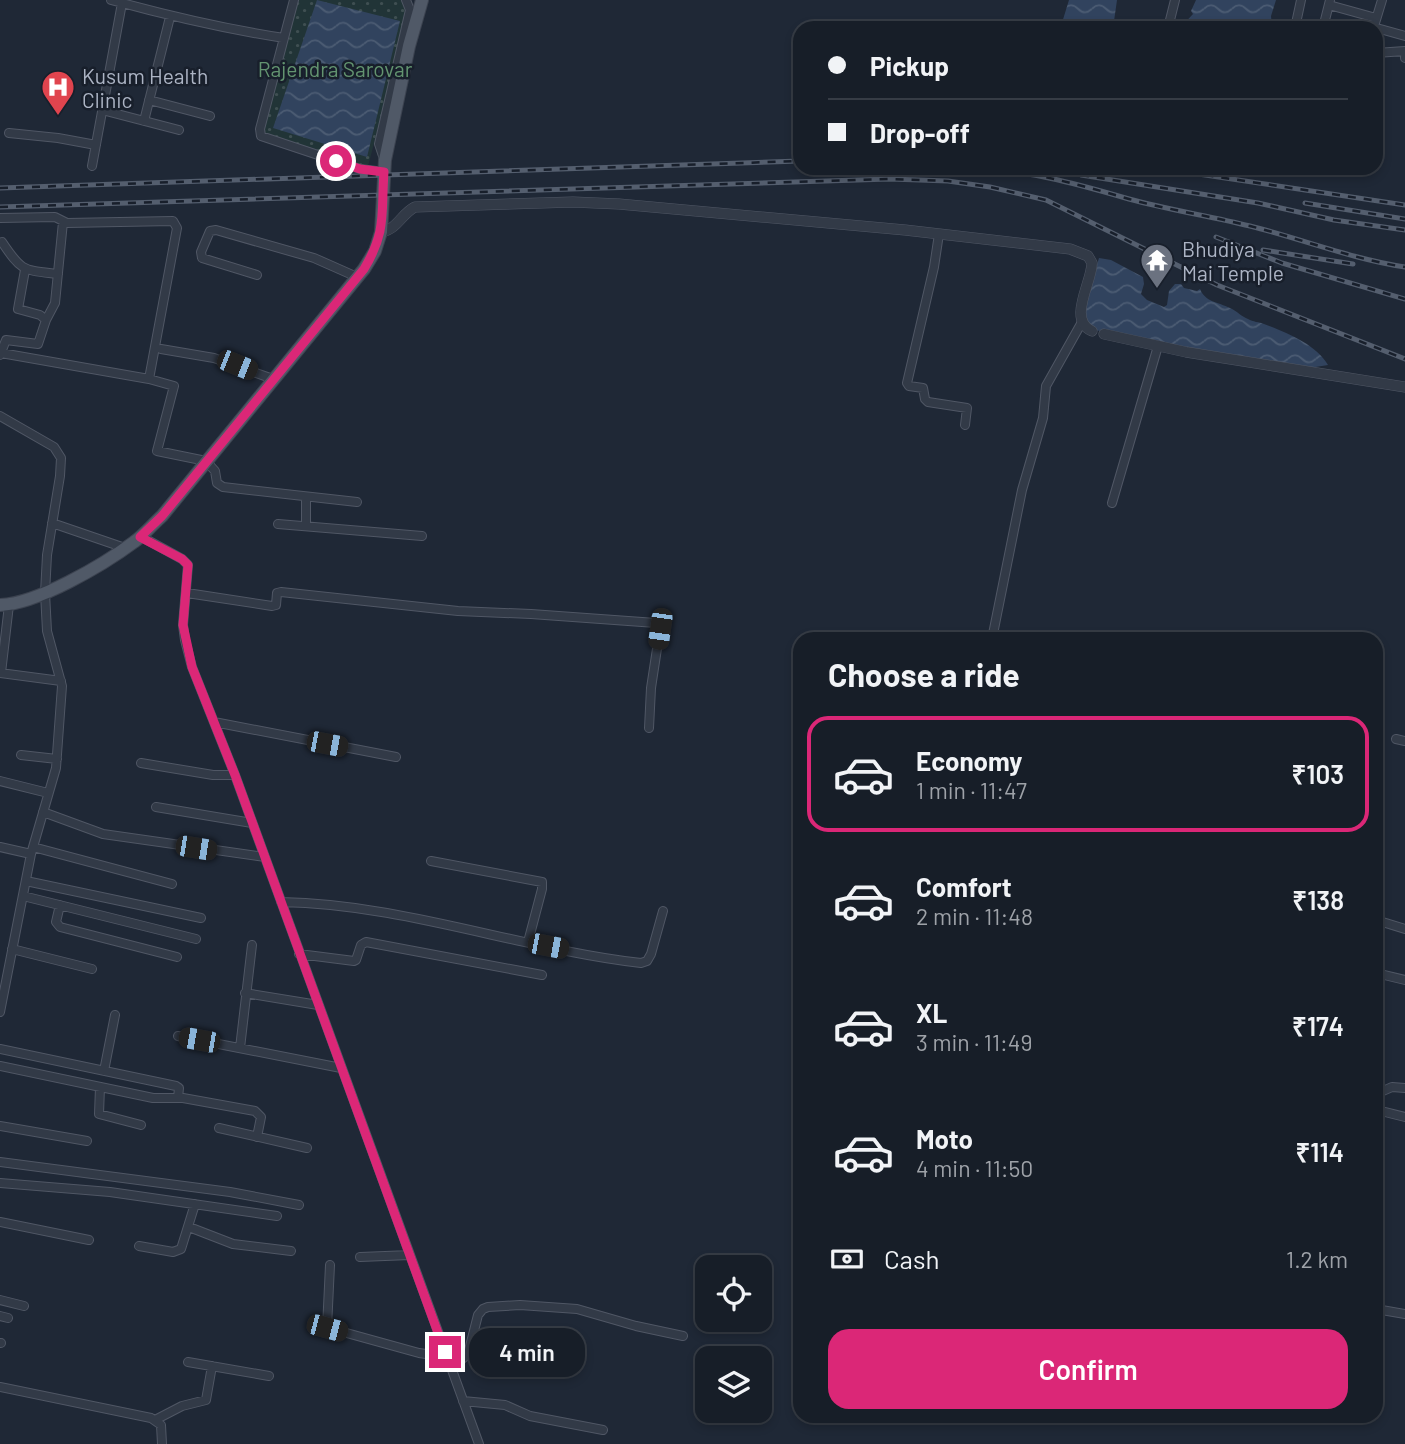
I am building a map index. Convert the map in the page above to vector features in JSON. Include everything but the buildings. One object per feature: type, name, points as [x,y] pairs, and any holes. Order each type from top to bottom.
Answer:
[{"type":"main road","points":[[4,605],[36,598],[140,537],[162,516],[357,277],[375,251],[382,232],[384,166],[409,46],[422,0]]},
{"type":"street","points":[[111,0],[222,29],[284,38]]},
{"type":"street","points":[[293,0],[260,129],[261,136],[360,169],[384,166],[379,144],[410,10],[406,0]]},
{"type":"street","points":[[1170,21],[1175,0]]},
{"type":"street","points":[[1296,21],[1301,0]]},
{"type":"street","points":[[1375,21],[1382,0]]},
{"type":"street","points":[[1325,21],[1330,2],[1368,21]]},
{"type":"street","points":[[92,166],[122,3]]},
{"type":"street","points":[[144,121],[170,17]]},
{"type":"street","points":[[1383,27],[1405,36]]},
{"type":"street","points":[[1383,53],[1405,51]]},
{"type":"street","points":[[149,100],[210,116]]},
{"type":"street","points":[[102,110],[179,130]]},
{"type":"street","points":[[9,133],[96,145]]},
{"type":"street","points":[[382,232],[396,227],[407,211],[415,207],[573,202],[939,234],[1070,249],[1088,256],[1093,267],[1081,310],[1082,322],[1046,386],[1043,418],[1022,490],[993,632]]},
{"type":"street","points":[[0,218],[55,217],[63,222],[169,220],[176,224],[149,379]]},
{"type":"street","points":[[63,222],[55,303],[38,344],[6,340],[0,354],[149,379],[174,386],[157,451],[206,461],[214,469],[217,483],[223,488],[357,502]]},
{"type":"street","points":[[257,275],[202,258],[201,252],[210,231],[216,230],[314,258],[357,277]]},
{"type":"street","points":[[939,234],[907,385],[923,388],[926,402],[967,408],[965,425]]},
{"type":"street","points":[[2,242],[25,270],[58,274]]},
{"type":"street","points":[[25,270],[18,309],[40,315],[46,320]]},
{"type":"street","points":[[1082,322],[1092,331],[1199,355],[1405,387]]},
{"type":"street","points":[[1112,503],[1158,346]]},
{"type":"street","points":[[160,349],[214,358],[273,379]]},
{"type":"street","points":[[0,416],[54,447],[59,453],[60,476],[46,567],[45,593],[47,631],[61,681],[57,759],[32,850],[0,1012]]},
{"type":"street","points":[[306,498],[306,526]]},
{"type":"street","points":[[52,523],[125,548]]},
{"type":"street","points":[[278,524],[422,536]]},
{"type":"street","points":[[140,537],[186,562],[189,569],[183,625],[192,667],[235,775],[479,1444]]},
{"type":"street","points":[[187,593],[274,607],[277,593],[281,592],[458,611],[656,623],[660,629],[651,688],[649,728]]},
{"type":"street","points":[[4,605],[1,673],[61,681]]},
{"type":"street","points":[[214,722],[397,757]]},
{"type":"street","points":[[21,755],[57,759]]},
{"type":"street","points":[[141,763],[213,775],[235,775]]},
{"type":"street","points":[[0,781],[48,793]]},
{"type":"street","points":[[156,807],[252,823]]},
{"type":"street","points":[[43,812],[103,834],[265,857]]},
{"type":"street","points":[[0,847],[32,850],[172,884]]},
{"type":"street","points":[[431,861],[542,882],[527,942]]},
{"type":"street","points":[[26,880],[201,918]]},
{"type":"street","points":[[23,896],[197,939]]},
{"type":"street","points":[[281,902],[314,902],[366,909],[527,942],[644,962],[651,954],[663,911]]},
{"type":"street","points":[[60,905],[56,922],[60,927],[177,957]]},
{"type":"street","points":[[1383,922],[1405,929]]},
{"type":"street","points":[[299,954],[355,961],[361,945],[366,942],[542,975]]},
{"type":"street","points":[[240,1048],[252,945]]},
{"type":"street","points":[[12,949],[92,970]]},
{"type":"street","points":[[1383,975],[1405,981]]},
{"type":"street","points":[[246,993],[318,1005]]},
{"type":"street","points":[[104,1071],[115,1015]]},
{"type":"street","points":[[178,1036],[341,1068]]},
{"type":"street","points":[[0,1049],[177,1086],[178,1098]]},
{"type":"street","points":[[0,1066],[153,1098],[178,1098],[258,1112],[261,1117],[257,1137]]},
{"type":"street","points":[[100,1087],[99,1114],[141,1125]]},
{"type":"street","points":[[1383,1092],[1392,1087],[1405,1088]]},
{"type":"street","points":[[1383,1112],[1405,1117]]},
{"type":"street","points":[[0,1126],[87,1141]]},
{"type":"street","points":[[219,1128],[307,1148]]},
{"type":"street","points":[[0,1162],[230,1192],[299,1205]]},
{"type":"street","points":[[0,1183],[110,1192],[277,1216]]},
{"type":"street","points":[[138,1246],[179,1251],[183,1247],[195,1204]]},
{"type":"street","points":[[0,1222],[89,1240]]},
{"type":"street","points":[[189,1227],[233,1244],[291,1251]]},
{"type":"street","points":[[360,1257],[410,1255]]},
{"type":"street","points":[[327,1328],[330,1265]]},
{"type":"street","points":[[0,1300],[24,1306]]},
{"type":"street","points":[[449,1364],[468,1354],[478,1315],[488,1307],[520,1305],[577,1309],[683,1336]]},
{"type":"street","points":[[1383,1310],[1405,1314]]},
{"type":"street","points":[[314,1324],[419,1353],[433,1355],[445,1352]]},
{"type":"street","points":[[188,1362],[269,1376]]},
{"type":"street","points":[[155,1420],[182,1406],[206,1400],[212,1366]]},
{"type":"street","points":[[0,1387],[155,1420],[163,1430],[162,1444]]},
{"type":"street","points":[[463,1401],[505,1405],[530,1416],[603,1430]]},
{"type":"green space","name":"Rajendra Sarovar","points":[[294,0],[404,0],[409,8],[367,170],[258,136]]},
{"type":"water","name":"Rajendra Sarovar","points":[[317,0],[400,21],[367,157],[273,128]]},
{"type":"water","points":[[1069,0],[1117,0],[1114,21],[1063,21]]},
{"type":"water","points":[[1196,0],[1276,0],[1271,21],[1186,21],[1193,14],[1191,11]]},
{"type":"water","points":[[1099,258],[1111,260],[1143,277],[1141,294],[1147,300],[1164,307],[1167,305],[1169,291],[1175,284],[1197,291],[1200,289],[1205,297],[1212,301],[1299,340],[1316,351],[1328,365],[1309,368],[1240,358],[1090,329],[1083,311]]},
{"type":"railway","points":[[0,188],[793,161]]},
{"type":"railway","points":[[1031,175],[1250,226],[1346,254],[1405,267]]},
{"type":"railway","points":[[1081,175],[1405,230]]},
{"type":"railway","points":[[1205,175],[1405,205]]},
{"type":"railway","points":[[0,207],[890,179],[948,181],[990,187],[1046,200],[1217,285],[1405,359]]},
{"type":"railway","points":[[1305,203],[1405,219]]},
{"type":"railway","points":[[1216,237],[1282,263],[1405,299]]},
{"type":"railway","points":[[1263,250],[1353,264]]},
{"type":"place","name":"Kusum Health Clinic","points":[[58,117]]},
{"type":"place","name":"Bhudiya Mai Temple","points":[[1157,290]]},
{"type":"route","points":[[336,161],[360,169],[384,172],[382,232],[375,251],[364,269],[162,516],[140,537],[182,559],[188,565],[183,625],[188,655],[235,775],[445,1352]]}]
